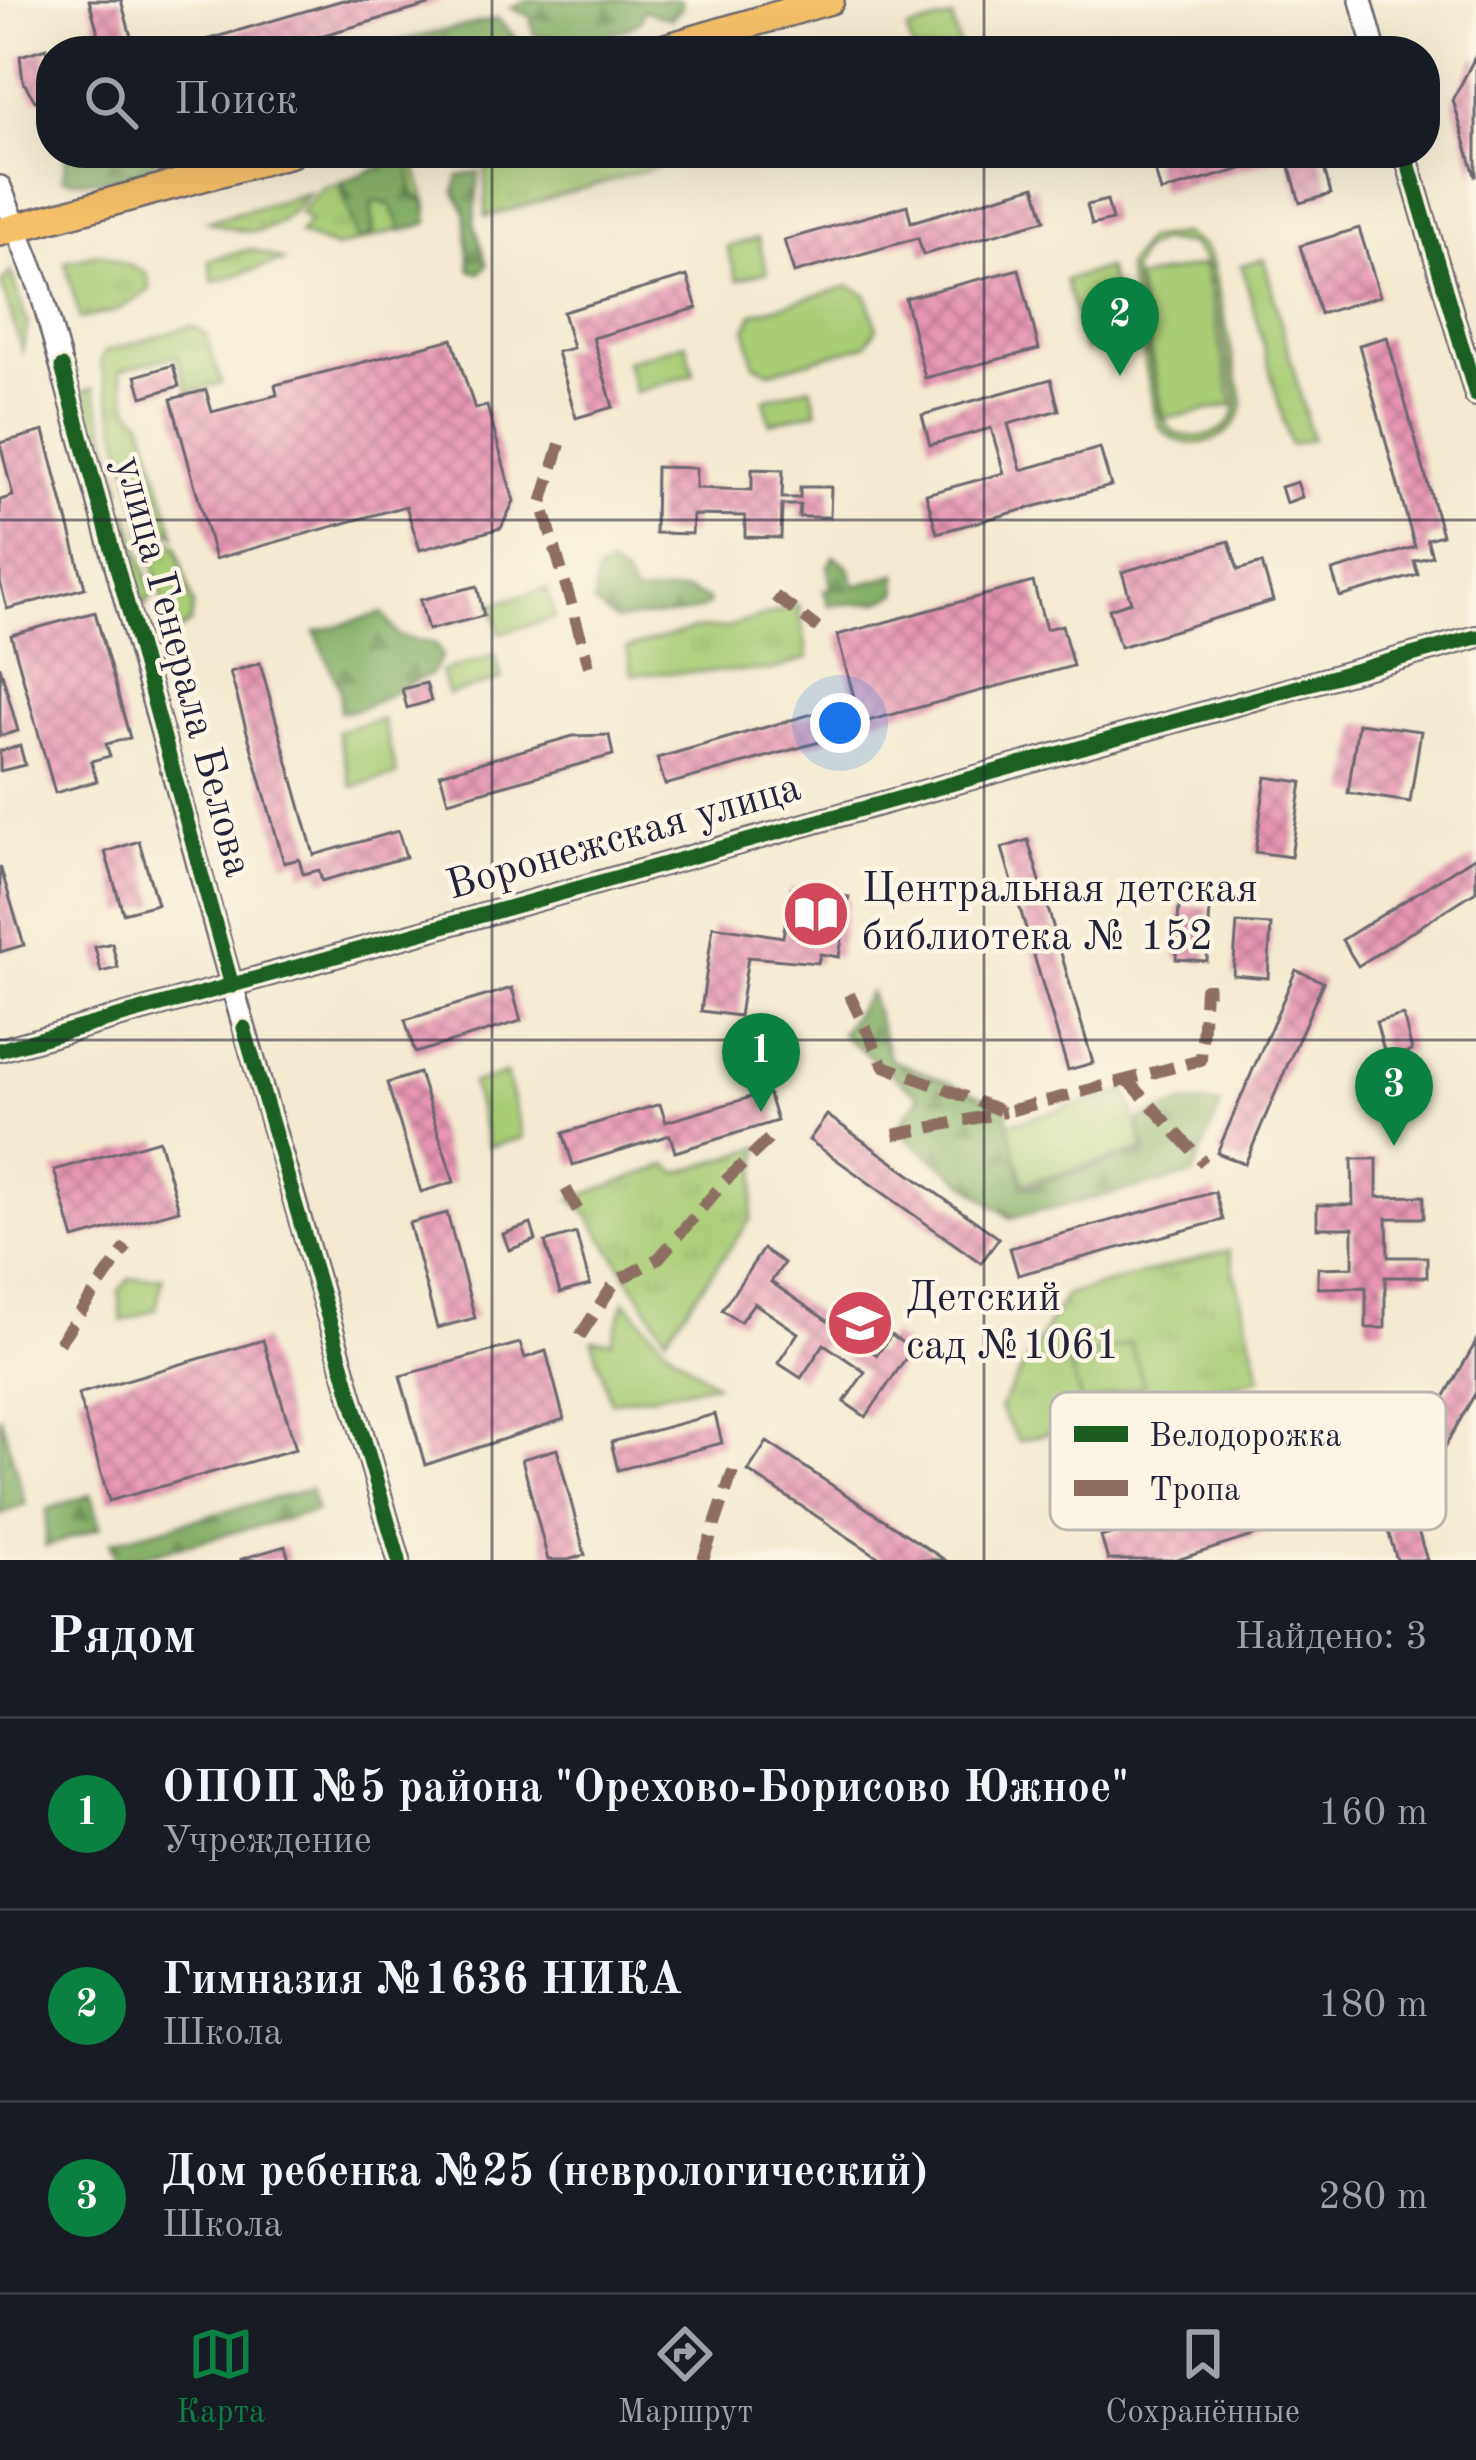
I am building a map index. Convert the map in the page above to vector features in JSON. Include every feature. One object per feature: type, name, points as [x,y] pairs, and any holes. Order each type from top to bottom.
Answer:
[{"type":"main road","points":[[706,36],[830,0]]},
{"type":"main road","points":[[7,230],[236,168]]},
{"type":"street","points":[[1361,0],[1372,36]]},
{"type":"street","points":[[1409,168],[1476,395]]},
{"type":"street","name":"улица Генерала Белова","points":[[0,187],[7,230],[40,288],[232,986],[399,1560]]},
{"type":"street","name":"Воронежская улица","points":[[0,1050],[1476,637]]},
{"type":"green space","points":[[528,0],[681,0],[682,8],[671,19],[643,10],[641,20],[630,27],[599,36],[543,36],[534,35],[530,16],[511,8]]},
{"type":"green space","points":[[952,18],[956,36],[909,36],[907,30]]},
{"type":"green space","points":[[497,19],[514,36],[421,36]]},
{"type":"green space","points":[[64,168],[143,168],[117,178],[63,179]]},
{"type":"green space","points":[[377,168],[410,168],[413,194],[425,201],[428,223],[402,231],[391,205],[376,201],[371,205],[374,233],[358,242],[340,183]]},
{"type":"green space","points":[[396,168],[416,168],[428,208],[426,222],[336,248],[299,234],[310,221],[299,213],[322,188]]},
{"type":"green space","points":[[492,168],[653,168],[486,217],[485,170]]},
{"type":"green space","points":[[479,172],[474,223],[487,265],[480,273],[470,270],[465,210],[455,192],[459,176]]},
{"type":"green space","points":[[309,193],[275,225],[264,229],[241,230],[208,221]]},
{"type":"green space","points":[[1182,234],[1204,247],[1212,262],[1243,403],[1230,429],[1205,442],[1177,440],[1156,420],[1126,267],[1146,239]],"holes":[[[1159,241],[1191,244],[1208,266],[1237,402],[1230,422],[1205,436],[1174,433],[1160,416],[1132,270],[1141,251]]]},
{"type":"green space","points":[[758,238],[767,272],[737,280],[727,247]]},
{"type":"green space","points":[[251,249],[284,261],[213,282],[209,260]]},
{"type":"green space","points":[[99,253],[147,273],[150,290],[116,311],[80,319],[65,262]]},
{"type":"green space","points":[[1264,259],[1312,439],[1290,445],[1242,265]]},
{"type":"green space","points":[[1204,265],[1233,405],[1164,419],[1136,279]]},
{"type":"green space","points":[[1107,268],[1127,339],[1085,351],[1065,280]]},
{"type":"green space","points":[[11,272],[28,324],[22,351],[1,283]]},
{"type":"green space","points":[[850,286],[866,294],[877,327],[866,345],[770,372],[754,364],[746,329],[754,313]]},
{"type":"green space","points":[[192,326],[206,334],[221,383],[188,392],[177,355],[120,370],[130,409],[142,420],[175,535],[139,510],[100,361],[106,351]]},
{"type":"green space","points":[[686,343],[694,374],[635,392],[626,361]]},
{"type":"green space","points":[[811,386],[817,411],[770,423],[764,399]]},
{"type":"green space","points":[[94,388],[122,489],[115,500],[84,391]]},
{"type":"green space","points":[[116,508],[129,516],[152,595],[145,607]]},
{"type":"green space","points":[[141,520],[177,546],[193,606],[191,623],[172,635]]},
{"type":"green space","points":[[834,556],[849,568],[855,586],[897,575],[898,593],[879,602],[829,605],[824,590],[831,589],[828,566]]},
{"type":"green space","points":[[610,566],[626,578],[634,595],[688,591],[708,599],[708,605],[686,613],[616,621],[594,604],[597,572]]},
{"type":"green space","points":[[547,589],[555,618],[500,633],[492,604]]},
{"type":"green space","points":[[799,605],[808,658],[772,670],[632,674],[627,648],[694,629],[724,628]]},
{"type":"green space","points":[[383,613],[398,636],[436,644],[442,656],[430,675],[364,707],[340,712],[340,689],[315,632]]},
{"type":"green space","points":[[495,655],[502,679],[448,695],[441,672]]},
{"type":"green space","points":[[382,719],[397,775],[352,787],[337,731]]},
{"type":"green space","points":[[870,992],[890,1059],[1006,1106],[1023,1187],[1146,1152],[1138,1121],[1182,1103],[1221,1105],[1193,1175],[1010,1218],[896,1130],[920,1096],[841,1034]]},
{"type":"green space","points":[[506,1074],[523,1138],[488,1147],[472,1083]]},
{"type":"green space","points":[[1127,1091],[1144,1149],[1024,1183],[1008,1124]]},
{"type":"green space","points":[[760,1147],[751,1219],[666,1336],[589,1216],[571,1199],[668,1165],[678,1173]]},
{"type":"green space","points":[[1229,1250],[1261,1378],[1207,1392],[1050,1392],[1050,1433],[1019,1441],[999,1409],[1066,1295]]},
{"type":"green space","points":[[163,1277],[156,1309],[122,1321],[119,1290],[131,1278]]},
{"type":"green space","points":[[625,1301],[665,1346],[715,1384],[611,1402],[592,1340],[612,1341]]},
{"type":"green space","points":[[1130,1343],[1144,1385],[1121,1392],[1078,1392],[1069,1362]]},
{"type":"green space","points":[[0,1415],[26,1504],[0,1514]]},
{"type":"green space","points":[[310,1489],[316,1511],[127,1560],[116,1560],[110,1542]]},
{"type":"green space","points":[[91,1495],[101,1527],[45,1547],[47,1509]]},
{"type":"building","points":[[89,0],[121,0],[131,36],[99,36]]},
{"type":"building","points":[[343,0],[443,1],[320,36],[219,36]]},
{"type":"building","points":[[36,51],[36,101],[23,81],[20,56]]},
{"type":"building","points":[[1476,55],[1476,176],[1475,176],[1453,100]]},
{"type":"building","points":[[1154,168],[1245,168],[1161,192]]},
{"type":"building","points":[[1290,168],[1324,168],[1331,194],[1300,203]]},
{"type":"building","points":[[1035,186],[1045,220],[923,255],[918,238],[794,273],[784,240],[907,205],[911,222]]},
{"type":"building","points":[[1107,200],[1112,220],[1092,225],[1087,205]]},
{"type":"building","points":[[1359,228],[1380,296],[1320,314],[1300,246]]},
{"type":"building","points":[[1019,269],[1039,349],[925,378],[905,298]]},
{"type":"building","points":[[687,276],[697,308],[593,338],[613,407],[576,418],[557,352],[573,348],[563,312]]},
{"type":"building","points":[[1387,337],[1442,535],[1427,539],[1432,556],[1414,561],[1418,575],[1340,597],[1332,571],[1415,547],[1359,345]]},
{"type":"building","points":[[452,339],[475,409],[487,406],[514,501],[501,528],[420,550],[406,506],[215,559],[171,399],[206,390],[212,412],[277,395],[275,385]]},
{"type":"building","points":[[173,365],[179,386],[142,397],[136,376]]},
{"type":"building","points":[[1051,379],[1059,410],[1008,424],[1021,470],[1100,448],[1111,486],[937,533],[926,494],[1004,473],[991,428],[930,445],[922,415]]},
{"type":"building","points":[[44,431],[85,588],[7,609],[0,582],[0,500],[13,496],[0,443]]},
{"type":"building","points":[[656,467],[696,468],[696,488],[752,490],[752,469],[783,470],[782,498],[800,498],[800,487],[831,487],[830,517],[799,517],[800,505],[782,505],[781,538],[745,537],[745,516],[693,515],[692,534],[655,533]]},
{"type":"building","points":[[1297,482],[1302,497],[1286,503],[1281,487]]},
{"type":"building","points":[[1229,541],[1238,570],[1262,563],[1273,601],[1120,647],[1109,609],[1131,602],[1122,572]]},
{"type":"building","points":[[1033,582],[1046,629],[1062,625],[1073,666],[861,723],[837,635]]},
{"type":"building","points":[[477,586],[484,616],[428,630],[420,600]]},
{"type":"building","points":[[95,612],[130,738],[106,744],[110,756],[91,761],[97,781],[55,793],[11,635]]},
{"type":"building","points":[[260,663],[314,855],[398,831],[406,857],[322,881],[319,870],[303,874],[299,859],[284,863],[230,672]]},
{"type":"building","points":[[0,666],[18,731],[0,736]]},
{"type":"building","points":[[426,683],[431,701],[407,708],[402,689]]},
{"type":"building","points":[[826,710],[834,738],[665,785],[657,758]]},
{"type":"building","points":[[1358,723],[1421,731],[1410,802],[1348,793]]},
{"type":"building","points":[[609,735],[613,755],[448,801],[440,774],[573,736]]},
{"type":"building","points":[[20,746],[25,765],[0,771],[0,751]]},
{"type":"building","points":[[1266,777],[1302,782],[1291,857],[1255,852]]},
{"type":"building","points":[[1028,840],[1093,1063],[1068,1070],[1002,848]]},
{"type":"building","points":[[139,841],[157,904],[123,913],[105,852]]},
{"type":"building","points":[[1476,856],[1476,891],[1358,966],[1342,940]]},
{"type":"building","points":[[0,866],[24,945],[0,952]]},
{"type":"building","points":[[791,888],[849,897],[839,957],[820,954],[818,963],[748,957],[739,1016],[701,1011],[713,926],[783,937]]},
{"type":"building","points":[[1179,906],[1210,907],[1207,961],[1176,959]]},
{"type":"building","points":[[1237,923],[1271,925],[1268,978],[1233,975]]},
{"type":"building","points":[[112,943],[118,968],[101,972],[95,947]]},
{"type":"building","points":[[1296,970],[1323,982],[1245,1164],[1217,1153]]},
{"type":"building","points":[[512,988],[521,1021],[415,1053],[405,1020]]},
{"type":"building","points":[[1403,1015],[1412,1051],[1386,1058],[1376,1022]]},
{"type":"building","points":[[419,1073],[454,1182],[421,1192],[387,1083]]},
{"type":"building","points":[[768,1092],[777,1121],[675,1152],[670,1135],[573,1165],[563,1133],[660,1104],[666,1122]]},
{"type":"building","points":[[827,1115],[999,1238],[981,1263],[809,1140]]},
{"type":"building","points":[[159,1140],[179,1210],[74,1239],[54,1170]]},
{"type":"building","points":[[1352,1159],[1377,1159],[1377,1197],[1424,1196],[1424,1218],[1387,1218],[1388,1257],[1427,1257],[1427,1277],[1385,1277],[1385,1328],[1366,1328],[1366,1287],[1318,1288],[1318,1268],[1353,1267],[1353,1228],[1317,1228],[1317,1205],[1353,1205]]},
{"type":"building","points":[[1215,1192],[1223,1220],[1018,1275],[1010,1248]]},
{"type":"building","points":[[447,1213],[475,1318],[437,1328],[409,1223]]},
{"type":"building","points":[[531,1224],[536,1240],[509,1250],[503,1234]]},
{"type":"building","points":[[576,1233],[590,1285],[560,1293],[545,1242]]},
{"type":"building","points":[[763,1249],[784,1263],[771,1282],[877,1355],[891,1335],[912,1349],[866,1417],[844,1402],[865,1372],[824,1344],[801,1378],[778,1363],[798,1333],[754,1303],[740,1322],[722,1310]]},
{"type":"building","points":[[263,1340],[296,1449],[109,1501],[78,1394]]},
{"type":"building","points":[[1476,1342],[1476,1392],[1446,1445],[1446,1394]]},
{"type":"building","points":[[520,1343],[525,1358],[546,1351],[564,1419],[425,1465],[400,1376]]},
{"type":"building","points":[[715,1414],[722,1443],[618,1470],[611,1442]]},
{"type":"building","points":[[767,1442],[945,1560],[883,1560],[748,1471]]},
{"type":"building","points":[[557,1449],[585,1555],[568,1560],[548,1560],[522,1459]]},
{"type":"building","points":[[1123,1530],[1271,1530],[1177,1560],[1108,1560],[1101,1537]]},
{"type":"building","points":[[1388,1530],[1418,1530],[1427,1560],[1397,1560]]},
{"type":"building","points":[[285,1546],[289,1560],[241,1560],[241,1559]]},
{"type":"marked path","points":[[560,444],[542,503],[589,666]]},
{"type":"marked path","points":[[775,596],[818,628]]},
{"type":"marked path","points":[[849,994],[884,1066],[1005,1112],[1201,1060],[1205,989],[1221,989]]},
{"type":"marked path","points":[[1127,1079],[1204,1163]]},
{"type":"marked path","points":[[894,1135],[1005,1112]]},
{"type":"marked path","points":[[580,1336],[615,1282],[659,1258],[725,1181],[771,1137]]},
{"type":"marked path","points":[[566,1189],[582,1218]]},
{"type":"marked path","points":[[59,1343],[127,1246]]},
{"type":"marked path","points":[[703,1560],[733,1471]]},
{"type":"cycle path","points":[[1409,168],[1476,395]]},
{"type":"cycle path","points":[[62,367],[232,986]]},
{"type":"cycle path","points":[[0,1050],[1476,637]]},
{"type":"cycle path","points":[[244,1028],[399,1560]]},
{"type":"place","name":"Гимназия №1636 НИКА","points":[[1120,376]]},
{"type":"place","name":"Центральная детская библиотека № 152","points":[[816,914]]},
{"type":"place","name":"ОПОП №5 района \"Орехово-Борисово Южное\"","points":[[761,1112]]},
{"type":"place","name":"Дом ребенка №25 (неврологический)","points":[[1394,1146]]},
{"type":"place","name":"Детский сад №1061","points":[[860,1323]]}]
